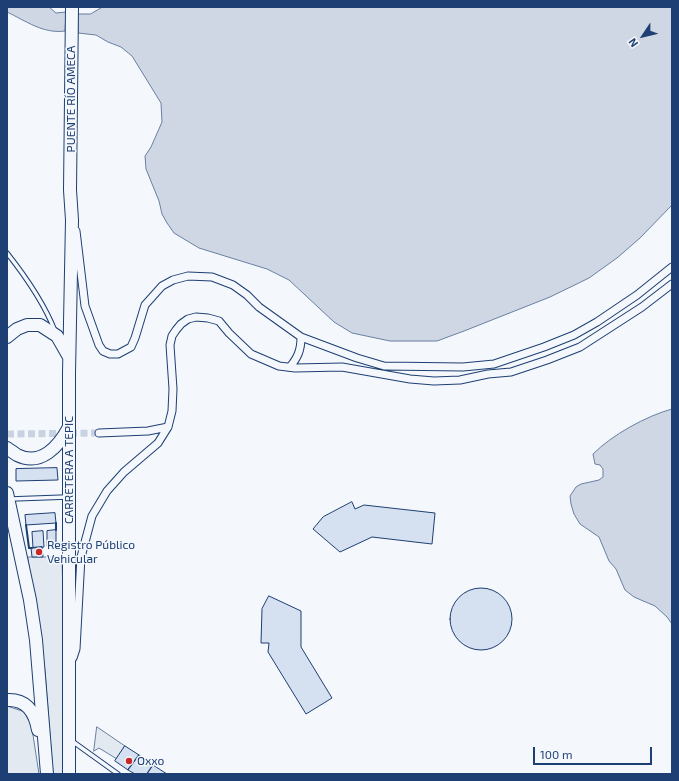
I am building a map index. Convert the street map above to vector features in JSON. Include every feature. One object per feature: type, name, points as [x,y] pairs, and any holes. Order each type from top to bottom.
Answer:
[{"type":"highway","name":"PUENTE RÍO AMECA","points":[[70,190],[72,7]]},
{"type":"highway","name":"CARRETERA A TEPIC","points":[[69,774],[69,358],[72,220],[70,190]]},
{"type":"highway","points":[[7,337],[17,329],[27,324],[40,325],[57,336],[69,358]]},
{"type":"highway","points":[[7,448],[17,455],[31,459],[43,456],[56,446],[69,426]]},
{"type":"highway","points":[[8,496],[30,600],[36,640],[46,774]]},
{"type":"highway","points":[[7,700],[21,702],[30,709],[36,721],[46,774]]},
{"type":"street","points":[[72,220],[77,238],[85,306],[98,345],[103,351],[110,354],[125,352],[131,347],[145,305],[162,286],[173,280],[188,276],[212,277],[233,285],[247,295],[259,307],[301,337],[377,364],[384,366],[463,367],[494,364],[574,335],[598,322],[637,295],[672,267]]},
{"type":"street","points":[[68,671],[76,648],[81,557],[92,516],[107,491],[124,472],[158,443],[168,427],[172,411],[173,389],[170,345],[172,336],[176,330],[188,319],[202,317],[219,321],[250,354],[278,366],[342,367],[403,378],[434,381],[460,380],[488,374],[511,372],[580,347],[642,307],[672,284]]},
{"type":"street","points":[[290,367],[297,358],[301,349],[301,337]]},
{"type":"street","points":[[99,433],[148,431],[168,427]]},
{"type":"lane","points":[[7,253],[22,272],[49,316],[57,336]]},
{"type":"lane","points":[[8,496],[69,497]]},
{"type":"lane","points":[[68,738],[118,774]]},
{"type":"shaded area","points":[[7,7],[49,7],[56,13],[66,12],[65,31],[49,31],[42,29],[7,12]]},
{"type":"shaded area","points":[[103,7],[672,7],[672,205],[640,238],[617,258],[589,278],[550,297],[437,341],[390,341],[352,333],[334,322],[289,280],[267,269],[199,248],[174,233],[162,214],[159,201],[146,169],[145,156],[151,147],[162,122],[161,103],[132,56],[121,47],[96,35],[78,33],[78,14],[90,14]]},
{"type":"shaded area","points":[[672,409],[672,624],[655,606],[634,597],[625,590],[616,569],[609,561],[599,537],[580,524],[574,514],[570,496],[576,487],[581,484],[599,480],[603,477],[603,469],[600,465],[595,464],[593,454],[601,447],[619,433],[641,421]]},
{"type":"shaded area","points":[[28,557],[62,557],[64,649],[63,774],[53,774],[45,671]]},
{"type":"shaded area","points":[[7,706],[25,712],[31,722],[39,774],[7,774]]},
{"type":"shaded area","points":[[97,727],[125,746],[117,759],[99,748],[94,751]]},
{"type":"building","points":[[57,468],[58,480],[16,481],[16,469]]},
{"type":"building","points":[[352,502],[355,509],[364,505],[435,513],[432,544],[372,537],[340,552],[313,529],[323,517]]},
{"type":"building","points":[[55,513],[56,523],[26,525],[25,515]]},
{"type":"building","points":[[56,530],[56,546],[47,546],[47,531]]},
{"type":"building","points":[[43,531],[44,547],[33,548],[32,532]]},
{"type":"building","points":[[42,547],[43,557],[32,557],[31,548]]},
{"type":"building","points":[[475,588],[487,588],[503,597],[510,607],[512,619],[510,631],[503,641],[487,650],[475,650],[464,645],[455,636],[450,625],[450,613],[455,602],[464,593]]},
{"type":"building","points":[[269,596],[301,611],[301,647],[332,698],[306,714],[268,652],[269,643],[261,643],[262,609]]},
{"type":"building","points":[[125,746],[139,755],[128,770],[115,761]]},
{"type":"building","points":[[139,755],[153,765],[147,774],[135,774],[128,770]]},
{"type":"building","points":[[153,765],[167,774],[147,774]]},
{"type":"tunnel","points":[[7,434],[99,433]]},
{"type":"wall","points":[[56,523],[56,530]]},
{"type":"wall","points":[[26,525],[29,548],[32,548]]},
{"type":"place","name":"Registro Público Vehicular","points":[[39,552]]},
{"type":"place","name":"Oxxo","points":[[129,761]]}]
